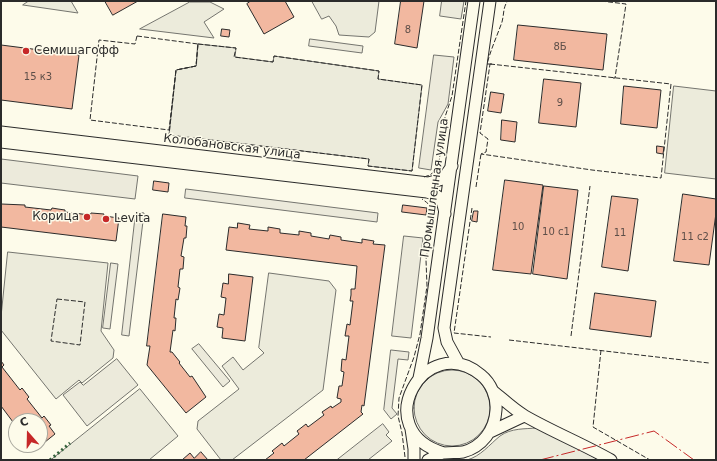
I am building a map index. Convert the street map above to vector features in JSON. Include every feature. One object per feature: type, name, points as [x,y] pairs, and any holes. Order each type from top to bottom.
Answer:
[{"type":"street","name":"Промышленная улица","points":[[419,378],[428,338],[474,1]]},
{"type":"street","points":[[460,364],[447,342],[444,328],[490,1]]},
{"type":"street","name":"Колобановская улица","points":[[1,132],[428,183],[443,179],[452,166]]},
{"type":"street","name":"Колобановская улица","points":[[1,142],[428,192],[435,194],[441,200],[445,214]]},
{"type":"street","points":[[414,460],[414,449],[408,414],[410,392],[419,378],[434,368],[451,364],[460,364],[483,376],[493,390],[510,406],[524,416],[589,447],[611,460]]},
{"type":"street","points":[[490,432],[496,416],[496,399],[493,390]]},
{"type":"street","points":[[411,427],[424,444],[444,453],[453,453],[470,449],[478,445],[490,432],[524,416]]},
{"type":"street","points":[[428,460],[444,453]]},
{"type":"shaded area","points":[[29,1],[71,1],[78,13],[23,5]]},
{"type":"shaded area","points":[[312,1],[379,1],[375,32],[369,37],[339,35],[336,26],[329,16],[322,19]]},
{"type":"shaded area","points":[[442,1],[464,1],[461,19],[440,16]]},
{"type":"shaded area","points":[[190,2],[210,2],[224,9],[204,22],[214,38],[140,29]]},
{"type":"shaded area","points":[[310,39],[363,46],[362,53],[309,46]]},
{"type":"shaded area","points":[[198,44],[236,48],[235,57],[273,62],[274,56],[379,71],[378,79],[422,85],[412,171],[368,166],[369,159],[169,135],[176,70],[196,66]]},
{"type":"shaded area","points":[[434,55],[454,57],[448,104],[438,122],[431,170],[419,168]]},
{"type":"shaded area","points":[[674,86],[716,91],[716,179],[665,173]]},
{"type":"shaded area","points":[[1,159],[138,176],[135,199],[1,183]]},
{"type":"shaded area","points":[[186,189],[378,213],[377,222],[185,198]]},
{"type":"shaded area","points":[[136,212],[144,213],[129,336],[122,335]]},
{"type":"shaded area","points":[[404,236],[423,238],[411,338],[392,336]]},
{"type":"shaded area","points":[[8,252],[108,263],[101,331],[114,350],[113,358],[82,383],[79,380],[56,399],[1,330]]},
{"type":"shaded area","points":[[111,263],[118,264],[110,329],[103,328]]},
{"type":"shaded area","points":[[269,273],[329,281],[336,290],[323,390],[232,460],[221,460],[197,429],[198,421],[239,389],[222,366],[233,357],[243,370],[264,353],[259,348]]},
{"type":"shaded area","points":[[199,344],[230,381],[223,387],[192,349]]},
{"type":"shaded area","points":[[391,350],[409,352],[408,360],[398,359],[392,408],[397,414],[391,419],[384,410]]},
{"type":"shaded area","points":[[117,359],[138,385],[87,426],[63,395],[80,382],[83,385]]},
{"type":"shaded area","points":[[452,370],[467,373],[479,381],[487,393],[490,408],[487,423],[479,435],[467,443],[452,446],[437,443],[425,435],[417,423],[414,408],[417,393],[425,381],[437,373]]},
{"type":"shaded area","points":[[140,389],[178,436],[149,460],[51,460]]},
{"type":"shaded area","points":[[383,424],[389,432],[386,435],[392,441],[368,460],[337,460]]},
{"type":"shaded area","points":[[537,428],[556,436],[599,460],[467,460],[481,453],[504,433],[518,429]]},
{"type":"building","points":[[105,1],[138,1],[113,15]]},
{"type":"building","points":[[251,1],[285,1],[294,17],[264,34],[247,4]]},
{"type":"building","points":[[401,1],[424,1],[417,48],[395,44]]},
{"type":"building","points":[[518,25],[607,34],[603,70],[514,60]]},
{"type":"building","points":[[222,29],[230,30],[229,37],[221,36]]},
{"type":"building","points":[[1,45],[79,55],[72,109],[1,100]]},
{"type":"building","points":[[544,79],[581,83],[576,127],[539,123]]},
{"type":"building","points":[[624,86],[661,90],[657,128],[621,124]]},
{"type":"building","points":[[491,92],[504,94],[501,113],[488,111]]},
{"type":"building","points":[[502,120],[517,122],[515,142],[501,140]]},
{"type":"building","points":[[657,146],[664,147],[663,154],[657,153]]},
{"type":"building","points":[[505,180],[543,185],[531,274],[493,270]]},
{"type":"building","points":[[154,181],[169,183],[168,192],[153,190]]},
{"type":"building","points":[[544,186],[578,190],[567,279],[533,274]]},
{"type":"building","points":[[683,194],[716,199],[716,213],[709,265],[674,261]]},
{"type":"building","points":[[612,196],[638,199],[628,271],[602,267]]},
{"type":"building","points":[[1,204],[25,205],[25,207],[51,210],[52,208],[65,210],[65,212],[90,215],[91,213],[104,214],[104,216],[119,218],[116,241],[1,227]]},
{"type":"building","points":[[403,205],[427,208],[426,215],[402,212]]},
{"type":"building","points":[[474,211],[478,211],[477,222],[472,221]]},
{"type":"building","points":[[163,214],[186,217],[186,238],[184,238],[181,256],[184,257],[183,269],[180,269],[178,287],[180,288],[178,300],[176,299],[174,318],[176,318],[175,331],[173,330],[170,352],[172,352],[180,362],[179,363],[190,377],[192,376],[206,397],[186,413],[147,365],[150,346],[147,346]]},
{"type":"building","points":[[238,223],[250,225],[249,229],[268,231],[268,227],[280,229],[280,233],[299,235],[299,231],[311,233],[311,236],[329,239],[330,235],[341,237],[341,240],[362,243],[362,239],[374,241],[373,244],[385,245],[364,406],[362,405],[361,412],[363,414],[304,460],[265,460],[274,453],[272,451],[282,443],[284,446],[299,434],[297,431],[306,424],[308,427],[324,415],[322,412],[341,402],[341,399],[337,398],[339,386],[342,386],[344,372],[341,371],[342,359],[346,360],[349,336],[345,336],[347,324],[350,325],[353,301],[350,301],[351,289],[355,289],[357,266],[226,250],[229,227],[237,228]]},
{"type":"building","points":[[229,274],[253,277],[245,341],[222,338],[223,328],[217,327],[219,314],[224,315],[226,298],[221,297],[223,283],[228,284]]},
{"type":"building","points":[[595,293],[656,301],[651,337],[590,329]]},
{"type":"building","points":[[1,361],[4,365],[2,367],[20,390],[22,388],[29,397],[27,399],[38,413],[8,413],[8,415],[1,406]]},
{"type":"building","points":[[48,421],[51,425],[49,426],[55,434],[48,440]]},
{"type":"building","points":[[201,452],[208,460],[182,460],[190,453],[194,458]]},
{"type":"hedge","points":[[50,460],[70,443]]},
{"type":"fence","points":[[424,177],[430,175],[436,170],[439,162],[445,117],[452,96],[466,1]]},
{"type":"fence","points":[[492,64],[487,64],[502,22],[505,5],[508,1]]},
{"type":"fence","points":[[601,1],[626,4],[615,78],[613,78]]},
{"type":"fence","points":[[137,36],[198,44],[196,66],[176,70],[169,130],[90,120],[99,40],[135,44],[137,36]]},
{"type":"fence","points":[[198,44],[236,48],[234,57],[273,62],[274,56],[379,71],[378,79],[422,85],[412,171],[368,166],[369,159],[169,135],[176,70],[196,66],[198,44]]},
{"type":"fence","points":[[490,64],[671,84],[661,178],[481,154],[486,152],[488,139],[480,133],[490,64]]},
{"type":"fence","points":[[476,187],[481,154]]},
{"type":"fence","points":[[571,336],[590,186]]},
{"type":"fence","points":[[405,457],[398,416],[399,398],[414,357],[420,334],[427,286],[426,260],[432,215],[430,206],[422,199]]},
{"type":"fence","points":[[472,208],[454,333],[491,337]]},
{"type":"fence","points":[[57,299],[85,302],[80,345],[51,341],[57,299]]},
{"type":"fence","points":[[509,340],[709,363]]},
{"type":"fence","points":[[601,350],[593,427],[650,460]]},
{"type":"power","points":[[540,460],[654,431],[694,460]]},
{"type":"place","name":"Семишагофф","points":[[26,51]]},
{"type":"place","name":"Корица","points":[[87,217]]},
{"type":"place","name":"Levita","points":[[106,219]]}]
